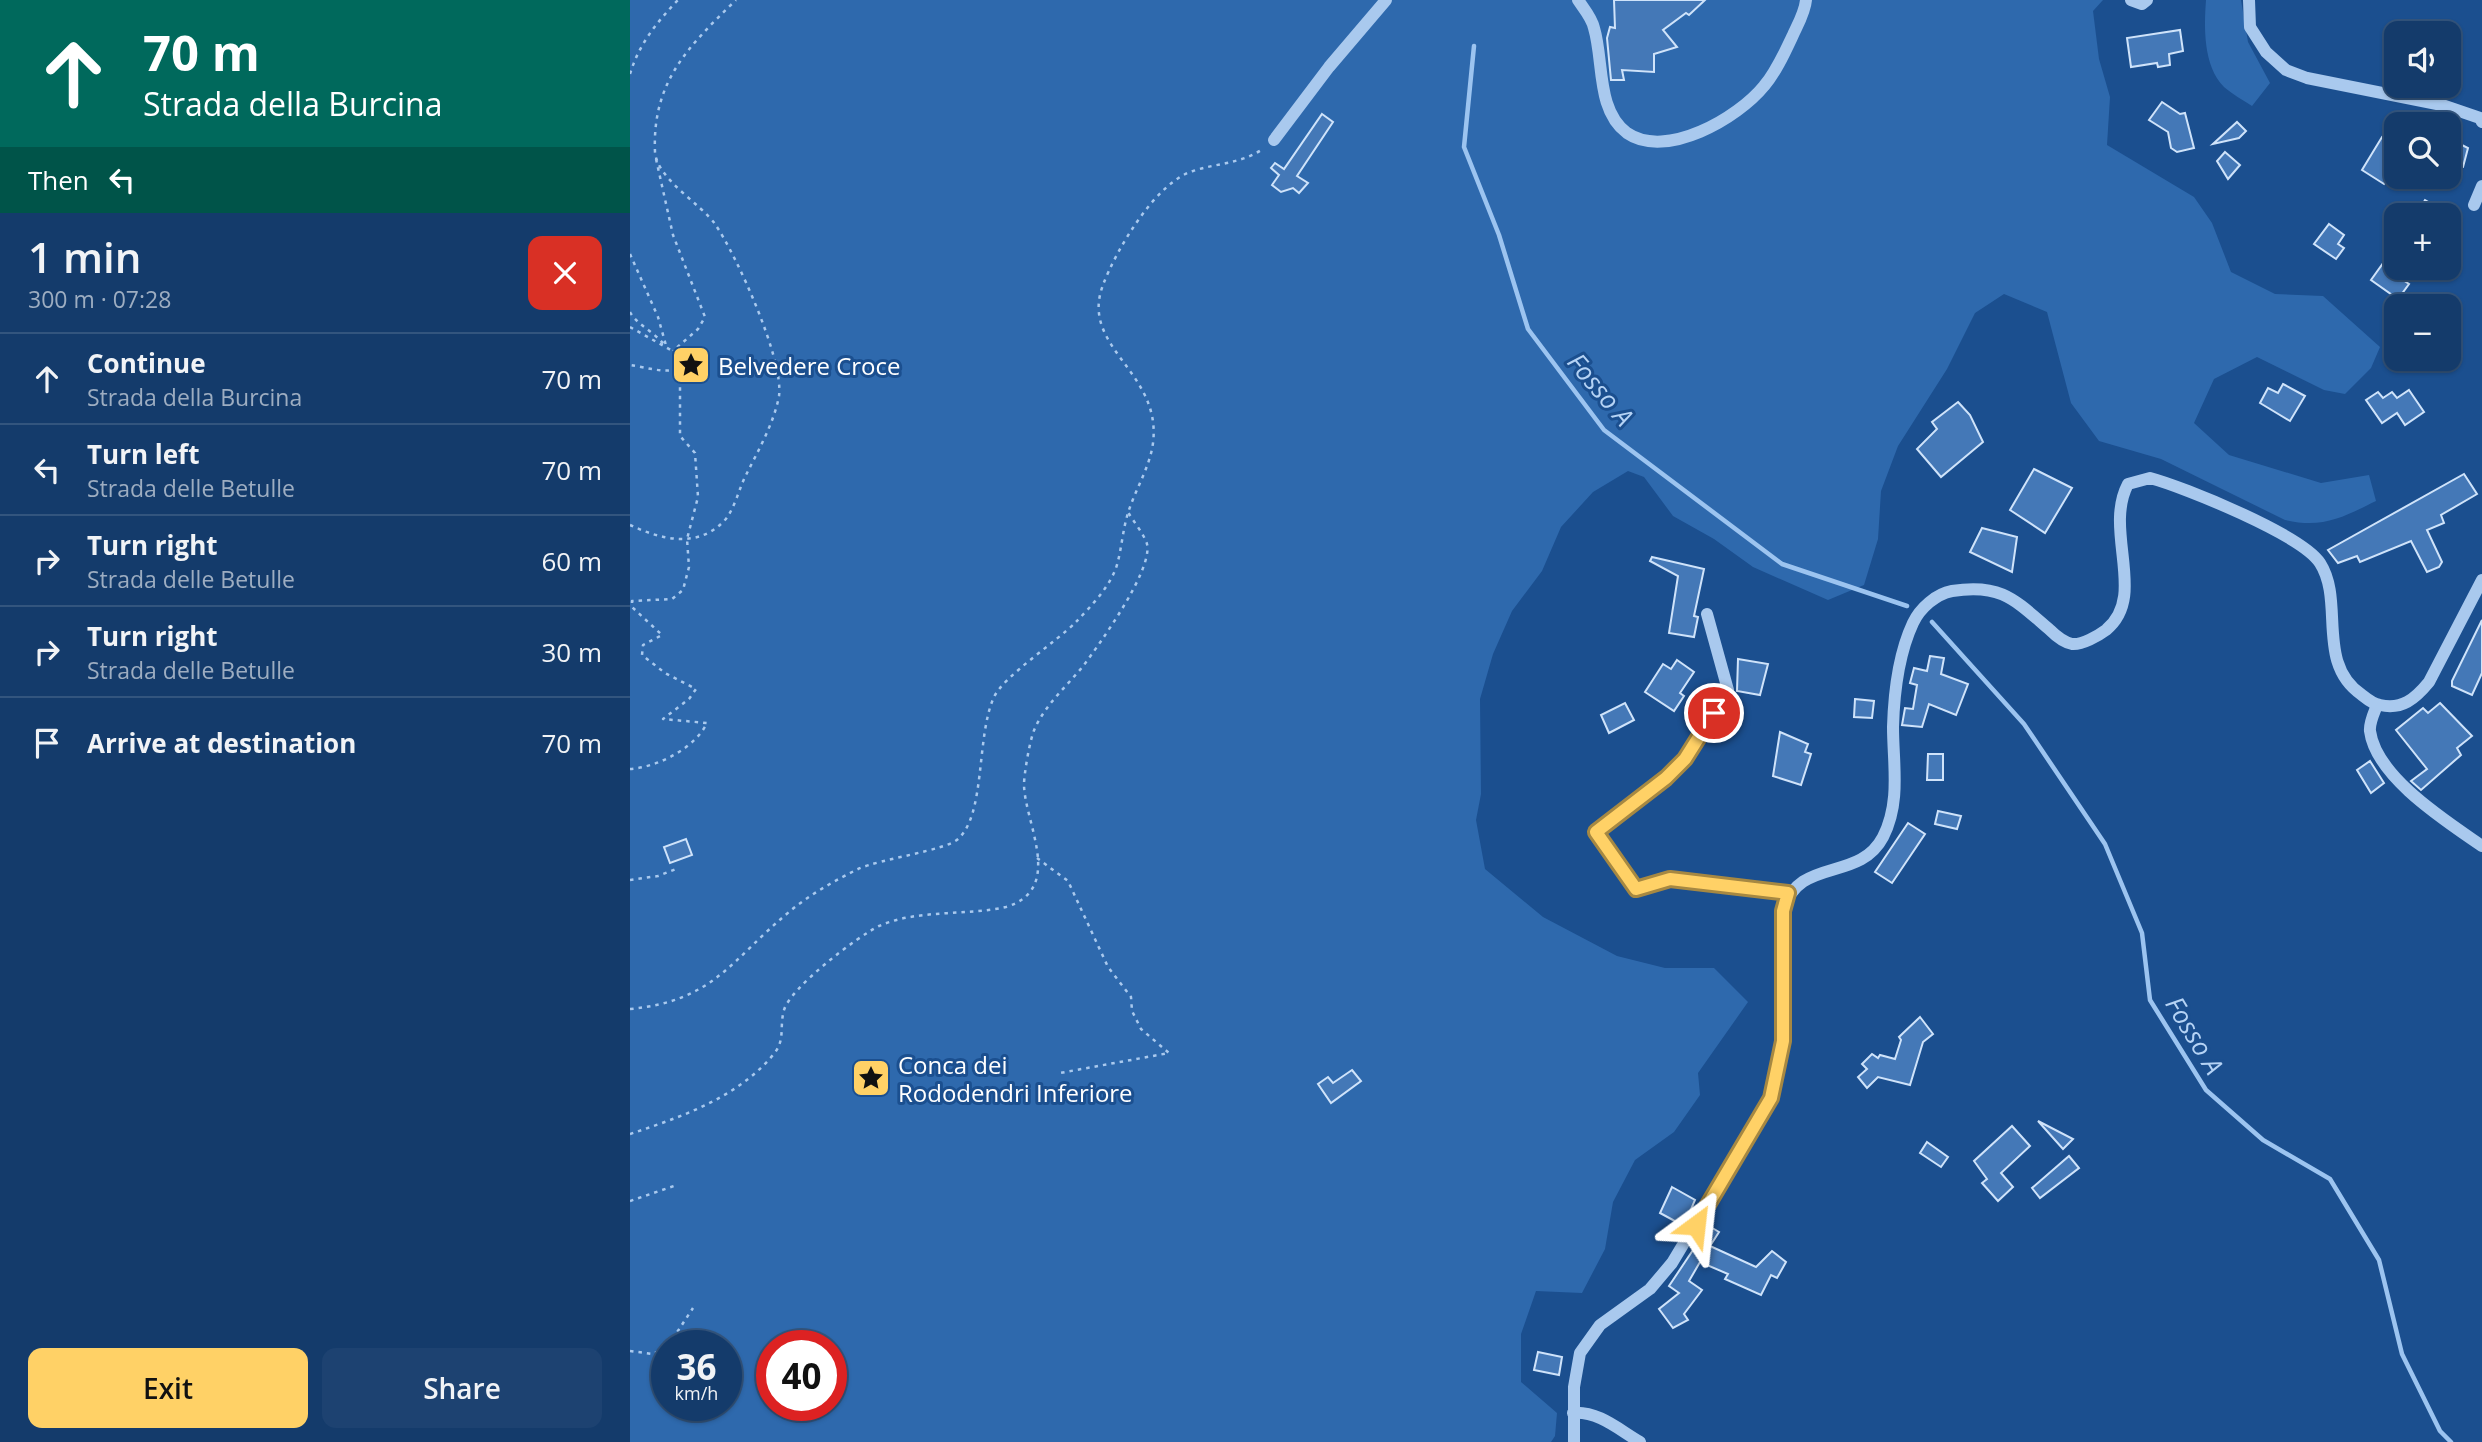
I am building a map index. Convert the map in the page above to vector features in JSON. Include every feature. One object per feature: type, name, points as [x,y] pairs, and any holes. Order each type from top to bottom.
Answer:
[{"type":"street","points":[[1274,140],[1329,67],[1386,0]]},
{"type":"street","points":[[1578,0],[1594,26],[1607,108],[1626,132],[1649,142],[1673,142],[1714,125],[1741,108],[1765,86],[1787,46],[1806,0]]},
{"type":"street","points":[[2131,0],[2142,4],[2147,0]]},
{"type":"street","points":[[2249,0],[2250,27],[2266,52],[2286,70],[2307,78],[2442,105],[2480,118],[2482,122]]},
{"type":"street","points":[[2474,205],[2482,186]]},
{"type":"street","points":[[1574,1442],[1576,1369],[1587,1340],[1600,1325],[1650,1289],[1672,1263],[1771,1098],[1783,1041],[1783,911],[1788,893],[1805,877],[1849,866],[1874,850],[1891,818],[1894,796],[1893,728],[1900,661],[1914,620],[1927,603],[1944,593],[1987,588],[2007,594],[2059,638],[2073,644],[2091,639],[2113,622],[2125,599],[2119,512],[2121,498],[2128,484],[2150,478],[2169,483],[2262,525],[2319,561],[2329,585],[2335,654],[2342,674],[2353,689],[2377,705],[2399,707],[2418,695],[2442,660],[2482,580]]},
{"type":"street","points":[[1707,614],[1728,690],[1685,759],[1666,778],[1596,832],[1636,889],[1670,879],[1788,893]]},
{"type":"street","points":[[2377,705],[2369,728],[2375,749],[2417,801],[2482,846]]},
{"type":"street","points":[[1573,1413],[1584,1412],[1605,1420],[1640,1442]]},
{"type":"path","points":[[630,74],[636,53],[678,0]]},
{"type":"path","points":[[673,351],[698,330],[705,317],[673,235],[655,156],[659,98],[692,43],[736,0]]},
{"type":"path","points":[[630,1009],[666,1003],[697,993],[723,976],[789,912],[859,869],[957,841],[968,825],[977,797],[981,739],[996,693],[1012,675],[1037,658],[1076,622],[1106,586],[1118,565],[1128,512],[1153,442],[1152,411],[1140,383],[1100,327],[1098,310],[1102,288],[1127,237],[1164,188],[1193,170],[1239,162],[1274,140]]},
{"type":"path","points":[[630,525],[660,537],[687,539],[704,535],[725,521],[767,431],[779,396],[776,359],[735,261],[715,224],[671,181],[655,156]]},
{"type":"path","points":[[630,254],[658,317],[667,349]]},
{"type":"path","points":[[630,312],[633,317],[656,332],[667,349]]},
{"type":"path","points":[[630,327],[684,358],[685,364],[680,369],[669,371],[630,365]]},
{"type":"path","points":[[630,769],[640,768],[685,747],[700,737],[707,723],[663,719],[689,699],[696,689],[665,673],[642,655],[643,645],[662,635],[632,607],[632,601],[672,599],[683,590],[689,567],[687,539],[698,497],[695,453],[680,436],[680,369]]},
{"type":"path","points":[[630,1134],[696,1111],[752,1075],[783,1040],[785,1008],[803,985],[880,926],[903,920],[990,910],[1017,903],[1032,889],[1038,871],[1038,848],[1024,785],[1034,729],[1051,703],[1085,663],[1141,573],[1147,544],[1128,512]]},
{"type":"path","points":[[1037,858],[1068,881],[1108,967],[1131,997],[1132,1011],[1141,1029],[1169,1053],[1060,1073]]},
{"type":"path","points":[[630,880],[658,876],[676,869]]},
{"type":"path","points":[[630,1201],[674,1186]]},
{"type":"path","points":[[678,1330],[693,1308]]},
{"type":"path","points":[[630,1351],[651,1354]]},
{"type":"shaded area","points":[[630,0],[2103,0],[2093,11],[2099,59],[2110,97],[2107,145],[2194,197],[2212,223],[2231,272],[2275,294],[2323,296],[2380,347],[2371,368],[2345,394],[2324,390],[2257,357],[2214,379],[2194,423],[2229,455],[2321,483],[2369,475],[2376,501],[2332,520],[2311,523],[2285,520],[2161,459],[2099,441],[2071,403],[2047,312],[2004,294],[1975,313],[1947,369],[1898,446],[1881,491],[1878,539],[1864,585],[1828,600],[1753,567],[1714,539],[1673,516],[1644,477],[1628,471],[1593,492],[1561,527],[1542,571],[1512,611],[1493,654],[1480,699],[1481,794],[1476,820],[1485,869],[1543,917],[1617,956],[1665,968],[1714,968],[1748,1002],[1698,1073],[1700,1095],[1674,1132],[1635,1160],[1613,1202],[1605,1249],[1582,1293],[1536,1291],[1521,1334],[1521,1382],[1557,1413],[1555,1436],[1551,1442],[630,1442]]},
{"type":"shaded area","points":[[2206,0],[2241,0],[2248,42],[2270,83],[2252,106],[2224,87],[2212,68],[2206,46]]},
{"type":"building","points":[[1614,0],[1705,0],[1689,15],[1686,13],[1663,30],[1677,47],[1654,54],[1654,72],[1622,70],[1624,80],[1611,80],[1607,38],[1610,27],[1615,28]]},
{"type":"building","points":[[2180,30],[2183,51],[2169,54],[2170,65],[2158,67],[2157,63],[2131,67],[2127,38]]},
{"type":"building","points":[[2162,102],[2180,114],[2185,113],[2194,148],[2177,152],[2171,148],[2168,132],[2149,120]]},
{"type":"building","points":[[1322,114],[1333,122],[1297,176],[1308,183],[1299,193],[1293,188],[1281,192],[1272,185],[1279,175],[1271,168],[1275,163],[1284,169]]},
{"type":"building","points":[[2237,122],[2246,131],[2239,138],[2213,144]]},
{"type":"building","points":[[2382,137],[2384,138],[2384,184],[2362,170]]},
{"type":"building","points":[[2461,144],[2468,148],[2461,168]]},
{"type":"building","points":[[2225,152],[2240,165],[2228,179],[2217,161]]},
{"type":"building","points":[[2329,224],[2344,235],[2338,244],[2344,248],[2336,259],[2314,244]]},
{"type":"building","points":[[2384,262],[2384,280],[2403,280],[2409,284],[2402,294],[2391,294],[2371,280]]},
{"type":"building","points":[[2283,384],[2305,396],[2290,421],[2260,403],[2268,388],[2278,393]]},
{"type":"building","points":[[2409,390],[2424,412],[2405,425],[2397,413],[2382,423],[2366,400],[2378,392],[2383,398],[2392,392],[2397,398]]},
{"type":"building","points":[[1958,402],[1970,415],[1983,442],[1941,477],[1917,449],[1937,429],[1932,422]]},
{"type":"building","points":[[2034,469],[2072,488],[2045,533],[2010,510]]},
{"type":"building","points":[[2464,474],[2477,494],[2441,515],[2444,523],[2427,530],[2442,562],[2439,567],[2427,572],[2411,541],[2360,562],[2357,556],[2338,563],[2328,550]]},
{"type":"building","points":[[1982,528],[2017,537],[2012,572],[1970,552]]},
{"type":"building","points":[[1652,557],[1704,569],[1694,616],[1698,617],[1694,637],[1669,633],[1678,576],[1650,561]]},
{"type":"building","points":[[2482,620],[2482,673],[2472,695],[2452,686],[2452,681]]},
{"type":"building","points":[[1930,656],[1944,658],[1941,674],[1968,684],[1956,715],[1929,704],[1922,727],[1902,725],[1905,708],[1913,709],[1917,685],[1910,683],[1914,668],[1927,671]]},
{"type":"building","points":[[1738,659],[1768,664],[1760,695],[1737,691]]},
{"type":"building","points":[[1677,660],[1694,672],[1680,693],[1684,696],[1674,711],[1645,692],[1663,664],[1671,669]]},
{"type":"building","points":[[1855,699],[1874,701],[1872,718],[1854,717]]},
{"type":"building","points":[[1625,703],[1634,720],[1609,733],[1601,715]]},
{"type":"building","points":[[2440,703],[2472,736],[2457,748],[2461,755],[2421,790],[2411,781],[2427,769],[2396,730],[2423,708],[2428,713]]},
{"type":"building","points":[[1780,732],[1808,744],[1805,752],[1811,754],[1801,785],[1773,776]]},
{"type":"building","points":[[1928,754],[1943,754],[1943,780],[1927,780]]},
{"type":"building","points":[[2370,761],[2384,783],[2371,793],[2357,770]]},
{"type":"building","points":[[1938,811],[1961,816],[1957,829],[1935,824]]},
{"type":"building","points":[[1908,823],[1925,834],[1892,883],[1875,872]]},
{"type":"building","points":[[686,839],[692,855],[670,863],[664,847]]},
{"type":"building","points":[[1920,1017],[1933,1034],[1923,1042],[1910,1085],[1878,1077],[1867,1088],[1858,1077],[1867,1069],[1862,1064],[1872,1054],[1878,1058],[1880,1055],[1895,1059],[1901,1040],[1899,1037]]},
{"type":"building","points":[[1352,1070],[1361,1081],[1331,1103],[1318,1084],[1328,1077],[1333,1083]]},
{"type":"building","points":[[2038,1121],[2073,1139],[2063,1149]]},
{"type":"building","points":[[2012,1126],[2030,1146],[2001,1173],[2013,1187],[1998,1201],[1982,1183],[1987,1179],[1974,1161]]},
{"type":"building","points":[[1927,1142],[1948,1157],[1941,1167],[1920,1153]]},
{"type":"building","points":[[2069,1156],[2079,1168],[2040,1198],[2032,1188]]},
{"type":"building","points":[[1672,1187],[1695,1200],[1684,1226],[1660,1213]]},
{"type":"building","points":[[1709,1226],[1719,1232],[1710,1246],[1756,1267],[1772,1251],[1786,1262],[1777,1278],[1771,1275],[1761,1295],[1725,1279],[1728,1274],[1700,1262],[1689,1281],[1702,1290],[1684,1314],[1688,1320],[1673,1328],[1659,1309],[1679,1293],[1669,1286]]},
{"type":"building","points":[[1538,1352],[1562,1357],[1559,1375],[1534,1370]]},
{"type":"waterway","name":"Fosso A","points":[[1474,46],[1464,147],[1499,235],[1528,329],[1604,430],[1782,564],[1907,606]]},
{"type":"waterway","name":"Fosso A","points":[[1932,622],[2024,724],[2105,844],[2142,933],[2150,1000],[2206,1090],[2263,1140],[2330,1179],[2379,1260],[2402,1354],[2440,1431],[2451,1442]]},
{"type":"place","name":"Belvedere Croce","points":[[691,365]]},
{"type":"place","name":"Conca dei Rododendri Inferiore","points":[[871,1078]]},
{"type":"route","points":[[1696,1225],[1771,1098],[1783,1041],[1783,911],[1788,893],[1670,879],[1636,889],[1596,832],[1605,822],[1666,778],[1685,759],[1714,713]]}]
